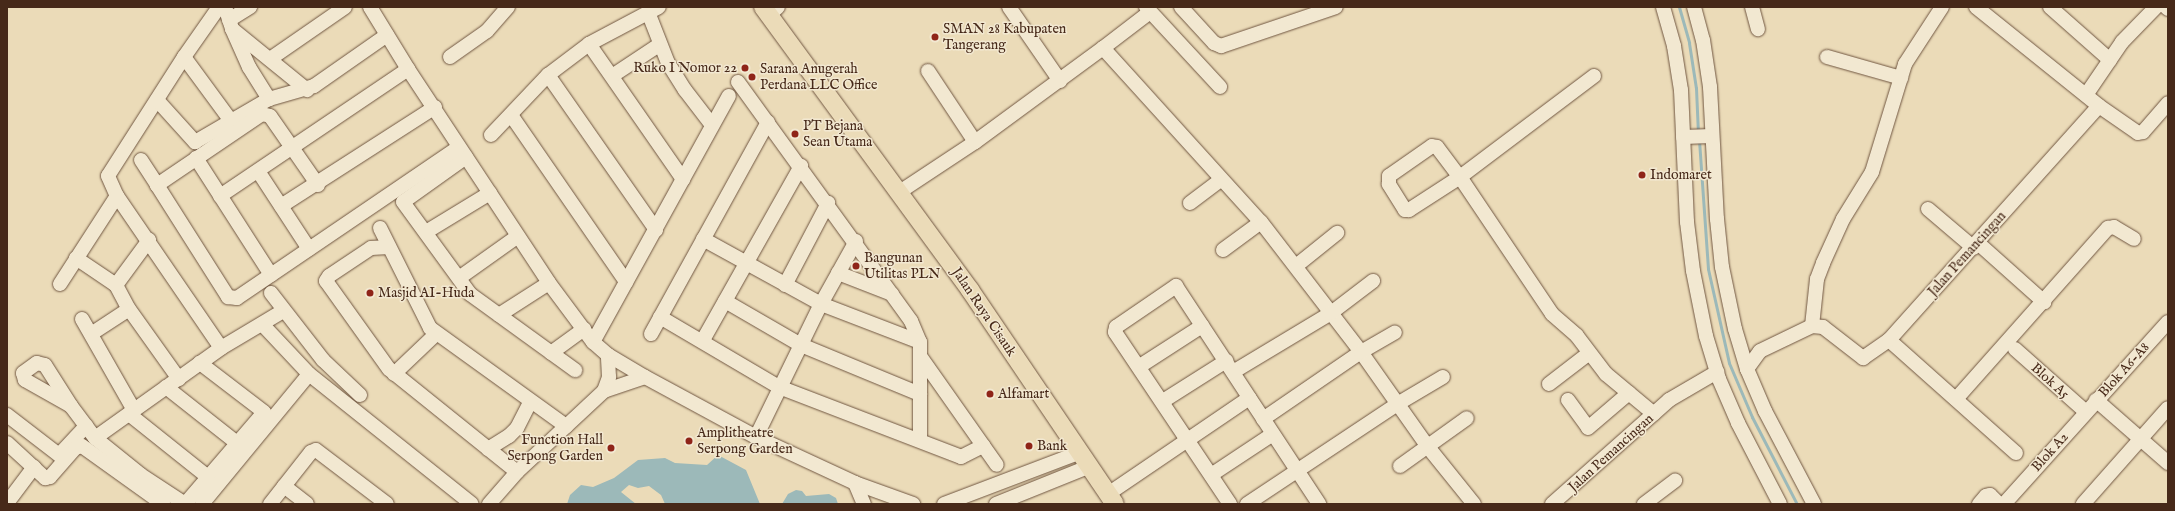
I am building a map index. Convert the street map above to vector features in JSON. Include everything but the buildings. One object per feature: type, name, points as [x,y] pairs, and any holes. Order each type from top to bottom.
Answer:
[{"type":"main road","name":"Jalan Raya Cisauk","points":[[770,10],[898,193],[970,290],[1083,460],[1111,499]]},
{"type":"street","points":[[219,7],[184,57],[108,176],[117,196],[149,240],[221,348]]},
{"type":"street","points":[[228,19],[250,7]]},
{"type":"street","points":[[270,59],[344,7]]},
{"type":"street","points":[[370,7],[408,69],[435,107],[549,283],[593,342],[608,356],[756,437],[855,482],[913,504]]},
{"type":"street","points":[[450,57],[487,31],[508,7]]},
{"type":"street","points":[[1009,7],[1060,81]]},
{"type":"street","points":[[1181,7],[1214,43],[1221,46],[1336,7]]},
{"type":"street","points":[[1663,7],[1674,46],[1681,90],[1693,272],[1718,375],[1738,423],[1780,504]]},
{"type":"street","points":[[1694,7],[1703,40],[1710,87],[1712,136],[1722,267],[1735,328],[1747,369],[1769,418],[1814,504]]},
{"type":"street","points":[[1752,7],[1758,29]]},
{"type":"street","points":[[1747,369],[1760,351],[1812,326],[1819,271],[1840,226],[1872,172],[1900,78],[1911,53],[1942,7]]},
{"type":"street","points":[[1976,7],[2099,106],[2138,134],[2143,132],[2168,103]]},
{"type":"street","points":[[2050,7],[2110,60]]},
{"type":"street","points":[[2086,95],[2131,32],[2156,7]]},
{"type":"street","points":[[491,134],[548,75],[589,44],[653,9],[659,45],[685,90],[712,125]]},
{"type":"street","points":[[898,193],[975,142],[1060,81],[1148,9],[1220,87]]},
{"type":"street","points":[[228,19],[270,59],[307,90]]},
{"type":"street","points":[[228,19],[249,67],[269,99]]},
{"type":"street","points":[[157,100],[195,142],[269,99],[307,90],[387,35]]},
{"type":"street","points":[[589,44],[683,179]]},
{"type":"street","points":[[612,76],[659,45]]},
{"type":"street","points":[[1102,48],[1261,222],[1362,352],[1399,403],[1428,447],[1474,504]]},
{"type":"street","points":[[184,57],[231,121]]},
{"type":"street","points":[[1828,57],[1900,78]]},
{"type":"street","points":[[220,196],[408,69]]},
{"type":"street","points":[[928,71],[975,142]]},
{"type":"street","points":[[548,75],[656,230]]},
{"type":"street","points":[[1594,76],[1460,177],[1407,211],[1388,180],[1389,176],[1432,146],[1437,147],[1460,177],[1552,314],[1577,336],[1588,354],[1606,374],[1654,414]]},
{"type":"street","points":[[738,82],[856,241],[911,321],[920,342],[920,439]]},
{"type":"street","points":[[593,342],[729,96]]},
{"type":"street","name":"Jalan Pemancingan","points":[[1812,326],[1823,328],[1863,358],[1888,340],[1976,245],[2099,106]]},
{"type":"street","points":[[281,206],[318,185],[435,107]]},
{"type":"street","points":[[157,185],[262,114],[270,116],[293,146],[318,185]]},
{"type":"street","points":[[511,115],[626,282]]},
{"type":"street","points":[[651,334],[768,122]]},
{"type":"street","points":[[1683,137],[1712,136]]},
{"type":"street","points":[[463,152],[403,202],[478,302],[499,315],[575,370]]},
{"type":"street","points":[[141,160],[228,297],[237,298],[309,249],[463,152]]},
{"type":"street","points":[[196,158],[271,275]]},
{"type":"street","points":[[703,340],[801,166]]},
{"type":"street","points":[[258,171],[309,249]]},
{"type":"street","points":[[1190,203],[1221,180]]},
{"type":"street","points":[[426,232],[490,193]]},
{"type":"street","points":[[60,284],[117,196]]},
{"type":"street","points":[[785,285],[828,203]]},
{"type":"street","points":[[1928,209],[1976,245],[2044,302]]},
{"type":"street","points":[[1223,250],[1261,222]]},
{"type":"street","points":[[1956,399],[2044,302],[2108,228],[2114,227],[2134,239]]},
{"type":"street","points":[[380,228],[426,322],[436,334],[530,402],[566,426]]},
{"type":"street","points":[[1296,266],[1337,233]]},
{"type":"street","points":[[459,278],[518,236]]},
{"type":"street","points":[[703,239],[821,304],[920,342]]},
{"type":"street","points":[[116,285],[149,240]]},
{"type":"street","points":[[756,437],[779,387],[821,304],[856,241]]},
{"type":"street","points":[[389,247],[371,248],[329,276],[326,281],[394,374],[517,472]]},
{"type":"street","points":[[76,258],[116,285],[128,308],[179,379]]},
{"type":"street","points":[[838,273],[892,294]]},
{"type":"street","points":[[1163,401],[1331,313],[1373,281]]},
{"type":"street","points":[[499,315],[549,283]]},
{"type":"street","points":[[1230,504],[1140,366],[1117,336],[1116,327],[1171,288],[1178,288],[1296,472],[1319,504]]},
{"type":"street","points":[[271,294],[323,360],[360,395]]},
{"type":"street","points":[[725,301],[801,345],[920,394]]},
{"type":"street","points":[[91,334],[128,308]]},
{"type":"street","points":[[95,438],[221,348],[283,310]]},
{"type":"street","points":[[660,317],[703,340],[779,387],[920,439],[961,456],[983,446]]},
{"type":"street","points":[[82,319],[132,412],[208,477]]},
{"type":"street","name":"Blok A6-A8","points":[[2096,400],[2168,322]]},
{"type":"street","points":[[262,324],[309,374],[472,504]]},
{"type":"street","points":[[1140,366],[1202,326]]},
{"type":"street","points":[[551,353],[584,329]]},
{"type":"street","points":[[1263,419],[1362,352],[1395,332]]},
{"type":"street","points":[[394,374],[436,334]]},
{"type":"street","points":[[1888,340],[2016,453]]},
{"type":"street","name":"Blok A5","points":[[2015,349],[2086,412]]},
{"type":"street","points":[[1549,384],[1588,354]]},
{"type":"street","points":[[604,391],[609,377],[608,356]]},
{"type":"street","points":[[920,356],[996,465]]},
{"type":"street","points":[[70,406],[95,438],[141,474],[183,503],[188,502],[264,412],[200,363]]},
{"type":"street","points":[[202,504],[309,374]]},
{"type":"street","name":"Jalan Pemancingan","points":[[1552,504],[1669,400],[1718,375]]},
{"type":"street","points":[[489,504],[517,472],[604,391],[645,377]]},
{"type":"street","points":[[1247,504],[1399,403],[1443,377]]},
{"type":"street","points":[[166,387],[237,443]]},
{"type":"street","points":[[1568,400],[1588,428],[1629,393]]},
{"type":"street","points":[[1111,499],[1189,440],[1249,398]]},
{"type":"street","points":[[2096,400],[2168,463]]},
{"type":"street","name":"Blok A2","points":[[2004,504],[2096,400]]},
{"type":"street","points":[[488,449],[509,436],[517,428],[530,402]]},
{"type":"street","points":[[2082,504],[2168,408]]},
{"type":"street","points":[[7,415],[59,455],[86,426]]},
{"type":"street","points":[[1400,466],[1467,418]]},
{"type":"street","points":[[1212,475],[1273,434]]},
{"type":"street","points":[[7,443],[34,467],[41,476],[50,477],[75,448],[82,446],[163,504]]},
{"type":"street","points":[[270,504],[316,450],[387,504]]},
{"type":"street","points":[[944,504],[1005,483],[1083,460]]},
{"type":"street","points":[[996,504],[1014,498],[1083,460]]},
{"type":"street","points":[[7,503],[34,467]]},
{"type":"street","points":[[1644,504],[1675,481]]},
{"type":"street","points":[[855,482],[864,504]]},
{"type":"street","points":[[1005,483],[1014,498]]},
{"type":"street","points":[[284,486],[307,504]]},
{"type":"street","points":[[1979,504],[1986,496],[1990,495],[1999,504]]},
{"type":"street","points":[[873,504],[891,496]]},
{"type":"water","points":[[718,455],[746,470],[760,504],[665,504],[661,495],[649,486],[638,488],[629,485],[621,492],[636,504],[567,504],[570,495],[581,485],[593,487],[614,478],[638,460],[665,458],[675,463],[707,465]]},
{"type":"water","points":[[796,490],[802,491],[806,496],[829,494],[836,498],[838,504],[782,504],[788,494]]},
{"type":"waterway","points":[[1679,7],[1689,43],[1696,88],[1698,133]]},
{"type":"waterway","points":[[1699,140],[1708,269],[1729,363],[1752,417],[1797,504]]},
{"type":"place","name":"SMAN 28 Kabupaten Tangerang","points":[[935,37]]},
{"type":"place","name":"Ruko I Nomor 22","points":[[745,68]]},
{"type":"place","name":"Sarana Anugerah Perdana LLC Office","points":[[752,77]]},
{"type":"place","name":"PT Bejana Sean Utama","points":[[795,134]]},
{"type":"place","name":"Indomaret","points":[[1642,175]]},
{"type":"place","name":"Bangunan Utilitas PLN","points":[[856,266]]},
{"type":"place","name":"Masjid AI-Huda","points":[[370,293]]},
{"type":"place","name":"Alfamart","points":[[990,394]]},
{"type":"place","name":"Amplitheatre Serpong Garden","points":[[689,441]]},
{"type":"place","name":"Bank","points":[[1029,446]]},
{"type":"place","name":"Function Hall Serpong Garden","points":[[611,448]]}]
